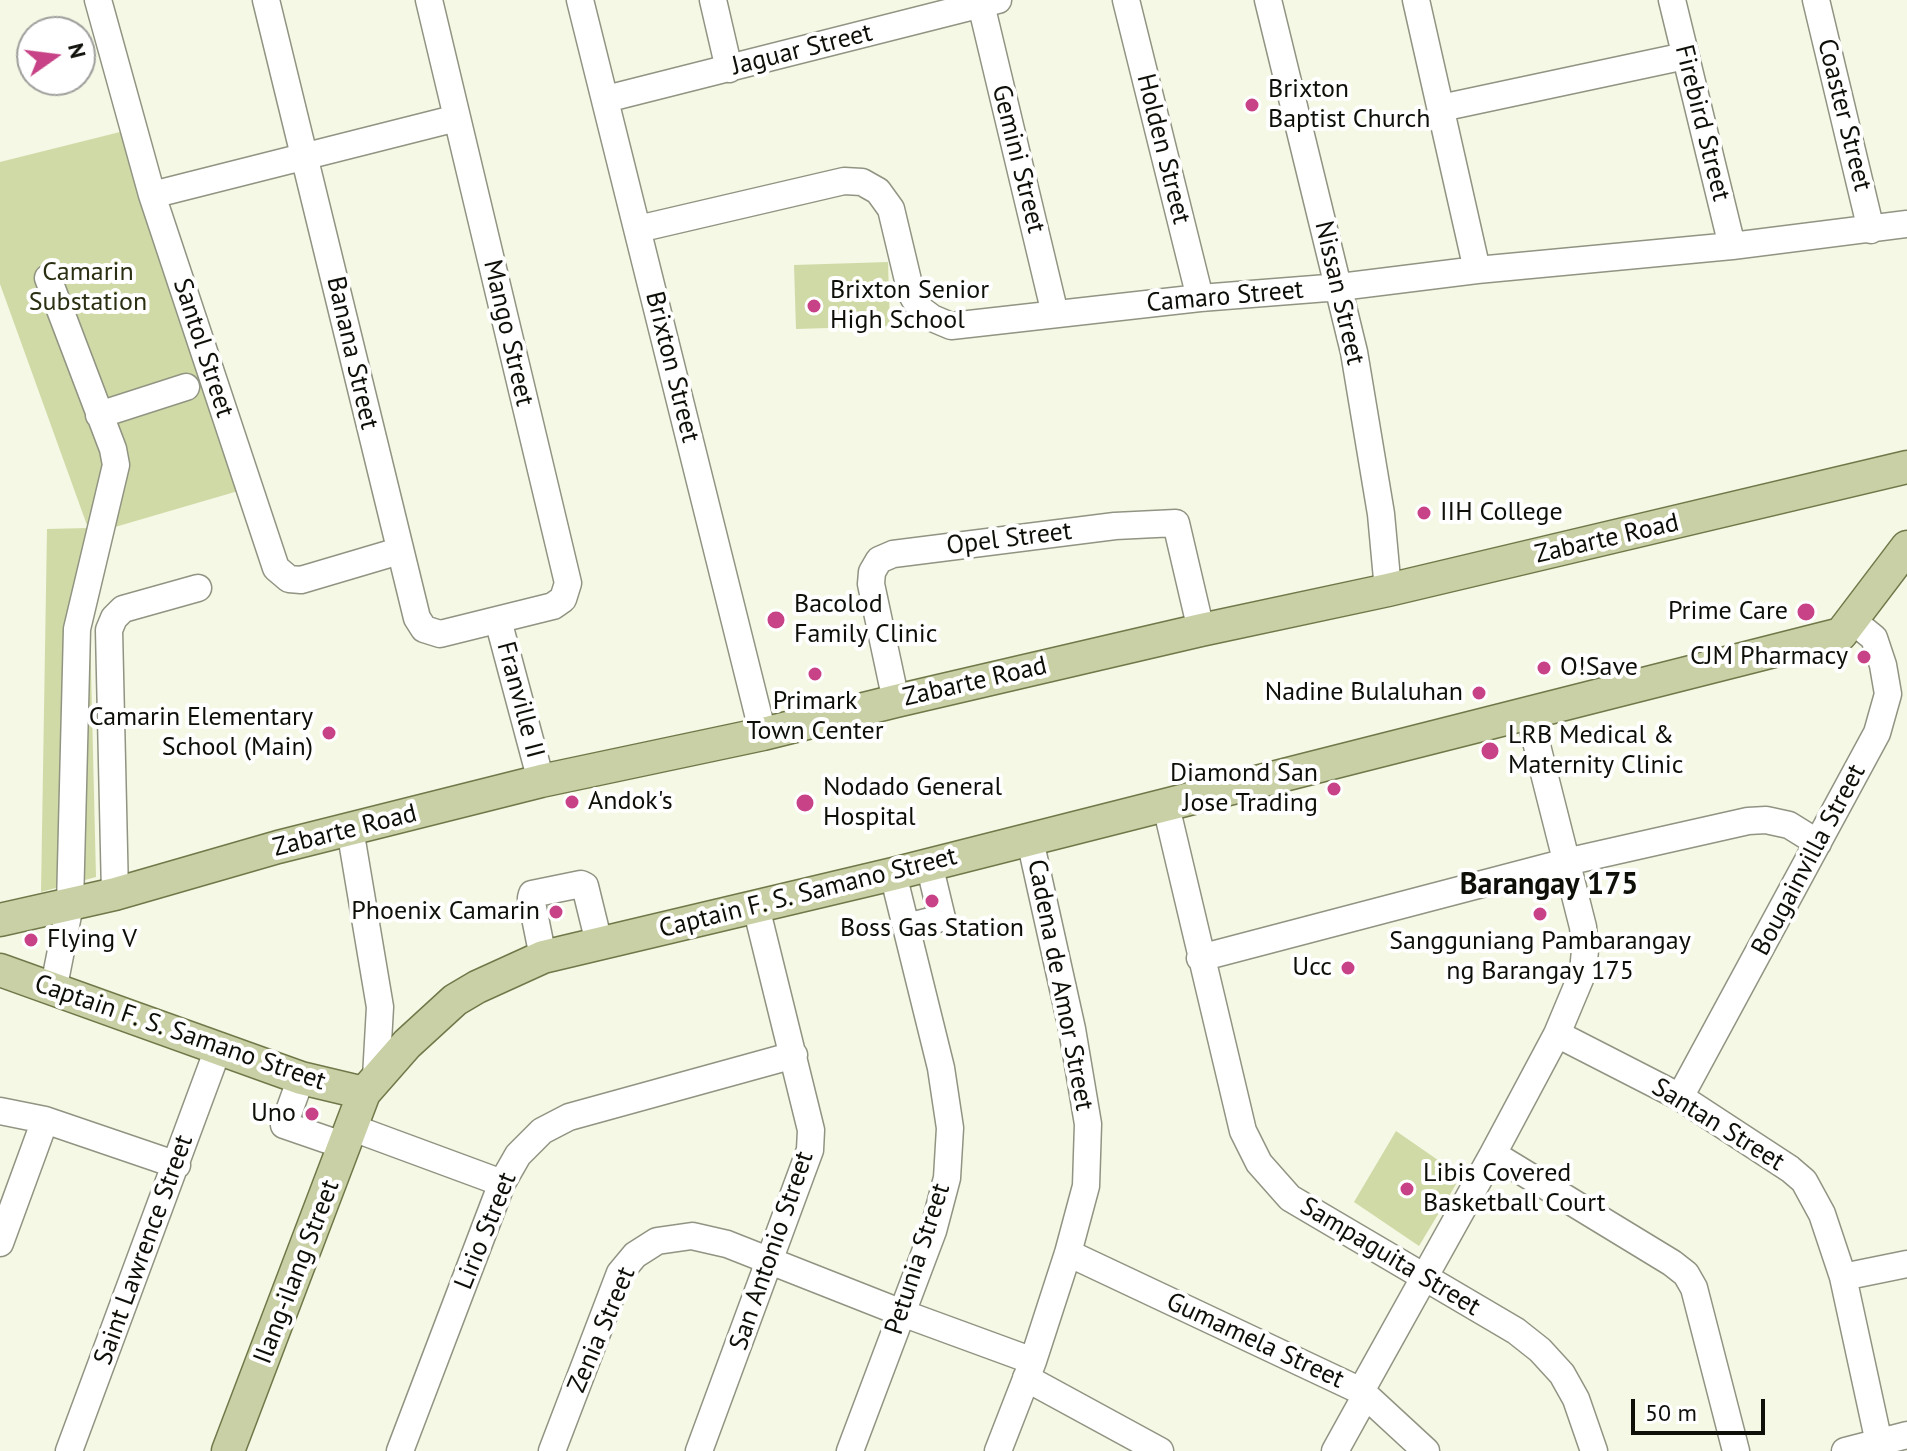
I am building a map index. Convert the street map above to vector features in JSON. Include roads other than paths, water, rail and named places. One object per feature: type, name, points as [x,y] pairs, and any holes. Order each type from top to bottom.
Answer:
[{"type":"main road","name":"Zabarte Road","points":[[0,920],[115,894],[278,847],[541,781],[763,734],[1201,630],[1906,472]]},
{"type":"main road","name":"Captain F. S. Samano Street","points":[[0,970],[301,1078],[370,1085],[407,1044],[455,1000],[543,957],[756,907],[896,886],[1030,840],[1841,634],[1907,547]]},
{"type":"main road","name":"Ilang-ilang Street","points":[[228,1451],[370,1085]]},
{"type":"street","name":"Santol Street","points":[[98,0],[152,195],[276,568],[289,579],[301,580],[399,551]]},
{"type":"street","name":"Banana Street","points":[[266,0],[417,618],[424,629],[432,633],[498,620]]},
{"type":"street","name":"Mango Street","points":[[429,0],[568,583],[563,599],[553,606],[498,620]]},
{"type":"street","name":"Brixton Street","points":[[580,0],[763,734]]},
{"type":"street","points":[[713,0],[729,69]]},
{"type":"street","name":"Holden Street","points":[[1126,0],[1200,298]]},
{"type":"street","name":"Nissan Street","points":[[1268,0],[1340,287],[1371,443],[1388,590]]},
{"type":"street","points":[[1416,0],[1477,270]]},
{"type":"street","name":"Firebird Street","points":[[1672,0],[1732,246]]},
{"type":"street","name":"Coaster Street","points":[[1816,0],[1871,230]]},
{"type":"street","name":"Jaguar Street","points":[[606,99],[990,2]]},
{"type":"street","name":"Gemini Street","points":[[990,2],[1055,314]]},
{"type":"street","points":[[1441,108],[1685,56]]},
{"type":"street","points":[[152,195],[457,118]]},
{"type":"street","name":"Camaro Street","points":[[638,229],[844,181],[862,182],[878,191],[891,209],[911,293],[920,309],[951,326],[1200,298],[1340,287],[1477,270],[1732,246],[1907,224]]},
{"type":"street","points":[[48,278],[113,449],[116,465],[77,629],[70,905],[53,991]]},
{"type":"street","points":[[99,415],[186,387]]},
{"type":"street","name":"Opel Street","points":[[896,701],[871,584],[872,572],[879,560],[893,554],[1115,526],[1176,523],[1201,630]]},
{"type":"street","points":[[115,894],[109,630],[114,618],[123,609],[198,588]]},
{"type":"street","name":"Franville II","points":[[498,620],[541,781]]},
{"type":"street","name":"Bougainvilla Street","points":[[1680,1097],[1877,733],[1888,694],[1874,638],[1853,621]]},
{"type":"street","points":[[1335,1451],[1557,1034],[1585,962],[1583,927],[1529,714]]},
{"type":"street","name":"Sampaguita Street","points":[[1166,806],[1243,1131],[1259,1163],[1290,1198],[1516,1331],[1540,1350],[1562,1374],[1576,1399],[1594,1451]]},
{"type":"street","points":[[1200,958],[1566,862],[1757,820],[1789,825],[1818,843]]},
{"type":"street","points":[[350,829],[380,1007],[370,1085]]},
{"type":"street","name":"Cadena de Amor Street","points":[[998,1451],[1030,1369],[1086,1186],[1088,1124],[1072,1029],[1030,840]]},
{"type":"street","points":[[906,927],[942,918],[932,876]]},
{"type":"street","points":[[543,957],[532,894],[581,884],[585,886],[599,943]]},
{"type":"street","name":"Petunia Street","points":[[850,1451],[933,1231],[947,1178],[950,1128],[941,1068],[896,886]]},
{"type":"street","name":"San Antonio Street","points":[[699,1451],[810,1150],[811,1130],[756,907]]},
{"type":"street","points":[[380,1007],[407,1044]]},
{"type":"street","name":"Santan Street","points":[[1557,1034],[1680,1097],[1804,1181],[1822,1214],[1843,1277],[1879,1443]]},
{"type":"street","name":"Saint Lawrence Street","points":[[69,1451],[218,1049]]},
{"type":"street","name":"Lirio Street","points":[[400,1451],[502,1183],[518,1155],[542,1131],[569,1117],[794,1055]]},
{"type":"street","points":[[301,1078],[284,1125],[349,1137],[502,1183]]},
{"type":"street","points":[[0,1111],[45,1120],[177,1165]]},
{"type":"street","points":[[0,1243],[45,1120]]},
{"type":"street","points":[[1493,1154],[1686,1274],[1694,1288],[1736,1451]]},
{"type":"street","name":"Zenia Street","points":[[552,1451],[620,1273],[635,1255],[657,1241],[692,1236],[727,1244],[902,1313],[1030,1369],[1160,1451]]},
{"type":"street","name":"Gumamela Street","points":[[1068,1253],[1364,1393],[1426,1451]]},
{"type":"street","points":[[1843,1277],[1907,1264]]},
{"type":"street","points":[[1845,1451],[1907,1435]]},
{"type":"place","name":"Brixton Baptist Church","points":[[1252,105]]},
{"type":"place","name":"Brixton Senior High School","points":[[814,306]]},
{"type":"place","name":"IIH College","points":[[1424,513]]},
{"type":"place","name":"Prime Care","points":[[1806,612]]},
{"type":"place","name":"Bacolod Family Clinic","points":[[776,620]]},
{"type":"place","name":"CJM Pharmacy","points":[[1864,657]]},
{"type":"place","name":"O!Save","points":[[1544,668]]},
{"type":"place","name":"Primark Town Center","points":[[815,674]]},
{"type":"place","name":"Nadine Bulaluhan","points":[[1479,693]]},
{"type":"place","name":"Camarin Elementary School (Main)","points":[[329,733]]},
{"type":"place","name":"LRB Medical & Maternity Clinic","points":[[1490,751]]},
{"type":"place","name":"Diamond San Jose Trading","points":[[1334,789]]},
{"type":"place","name":"Andok's","points":[[572,802]]},
{"type":"place","name":"Nodado General Hospital","points":[[805,803]]},
{"type":"place","name":"Boss Gas Station","points":[[932,901]]},
{"type":"place","name":"Phoenix Camarin","points":[[556,912]]},
{"type":"place","name":"Sangguniang Pambarangay ng Barangay 175","points":[[1540,914]]},
{"type":"place","name":"Flying V","points":[[31,940]]},
{"type":"place","name":"Ucc","points":[[1348,968]]},
{"type":"place","name":"Uno","points":[[312,1114]]},
{"type":"place","name":"Libis Covered Basketball Court","points":[[1407,1189]]},
{"type":"district","name":"Barangay 175","points":[[1549,885]]},
{"type":"park label","name":"Camarin Substation","points":[[88,288]]}]
